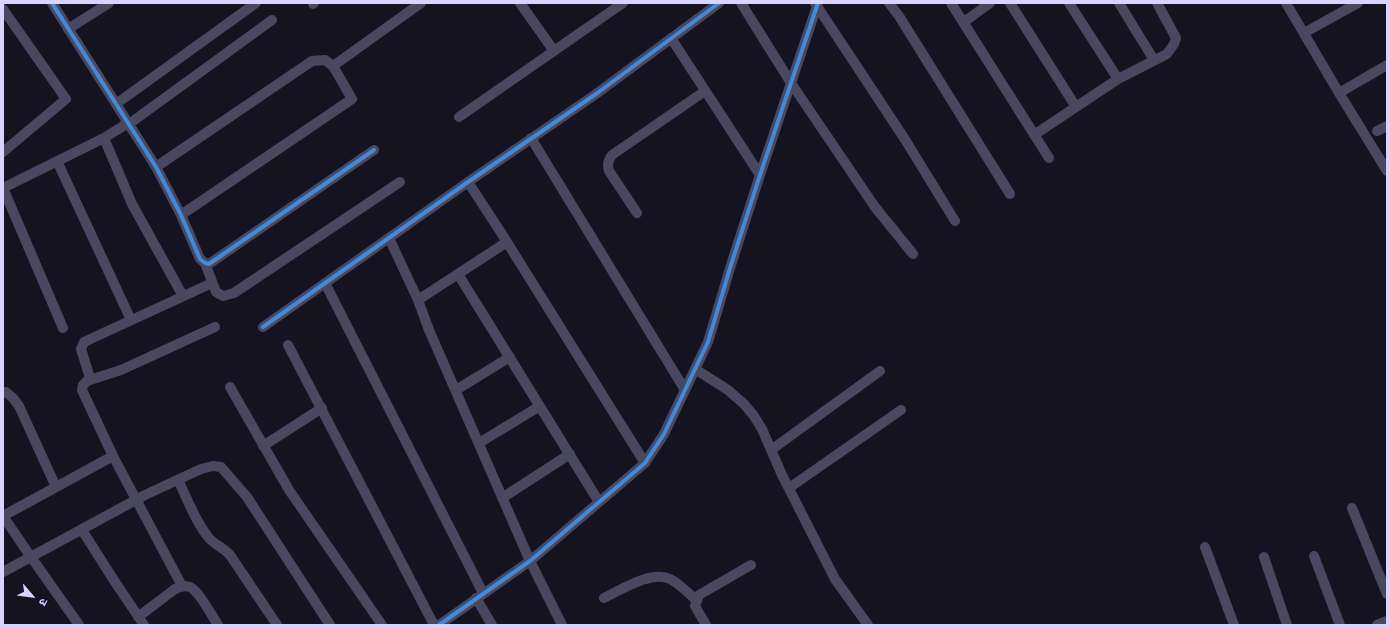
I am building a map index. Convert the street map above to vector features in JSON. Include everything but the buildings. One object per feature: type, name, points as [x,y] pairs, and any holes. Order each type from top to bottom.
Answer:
[{"type":"street","points":[[52,3],[156,168],[181,215],[200,259],[205,263],[216,292],[223,296],[234,293],[400,182]]},
{"type":"street","points":[[68,29],[109,3]]},
{"type":"street","points":[[116,104],[256,3]]},
{"type":"street","points":[[333,66],[421,3]]},
{"type":"street","points":[[520,3],[554,51]]},
{"type":"street","points":[[459,117],[623,3]]},
{"type":"street","points":[[263,327],[468,182],[596,94],[719,3]]},
{"type":"street","points":[[741,3],[791,83],[875,207],[913,254]]},
{"type":"street","points":[[889,3],[1010,194]]},
{"type":"street","points":[[951,3],[1049,158]]},
{"type":"street","points":[[964,22],[990,3]]},
{"type":"street","points":[[1010,3],[1076,107]]},
{"type":"street","points":[[1069,3],[1118,79]]},
{"type":"street","points":[[1119,3],[1154,60]]},
{"type":"street","points":[[1034,135],[1118,79],[1167,54],[1176,38],[1157,3]]},
{"type":"street","points":[[1286,3],[1387,172]]},
{"type":"street","points":[[1304,33],[1358,3]]},
{"type":"street","points":[[439,625],[530,561],[600,502],[645,463],[664,434],[708,342],[731,265],[816,4]]},
{"type":"street","points":[[816,4],[906,142],[955,221]]},
{"type":"street","points":[[3,9],[66,99],[3,152]]},
{"type":"street","points":[[63,328],[3,188],[104,138],[128,123],[272,20]]},
{"type":"street","points":[[671,38],[760,175]]},
{"type":"street","points":[[156,168],[312,61],[325,60],[333,66],[352,99],[181,215]]},
{"type":"street","points":[[1339,93],[1387,65]]},
{"type":"street","points":[[637,213],[609,171],[609,158],[705,91]]},
{"type":"street","points":[[1377,131],[1387,126]]},
{"type":"street","points":[[104,138],[132,204],[183,296]]},
{"type":"street","points":[[531,138],[685,390]]},
{"type":"street","points":[[205,263],[210,264],[374,150]]},
{"type":"street","points":[[57,161],[131,320]]},
{"type":"street","points":[[468,182],[645,463]]},
{"type":"street","points":[[388,238],[418,300],[429,330],[530,561],[562,625]]},
{"type":"street","points":[[418,300],[507,242]]},
{"type":"street","points":[[458,274],[600,502]]},
{"type":"street","points":[[90,380],[81,349],[83,344],[212,283]]},
{"type":"street","points":[[325,283],[480,596],[492,625]]},
{"type":"street","points":[[182,586],[113,456],[82,390],[83,385],[90,380],[120,370],[216,327]]},
{"type":"street","points":[[288,344],[434,625]]},
{"type":"street","points":[[456,390],[510,357]]},
{"type":"street","points":[[695,369],[728,390],[744,404],[754,416],[762,429],[789,488],[835,579],[868,625]]},
{"type":"street","points":[[771,450],[880,371]]},
{"type":"street","points":[[230,387],[289,490],[382,625]]},
{"type":"street","points":[[3,393],[6,392],[10,395],[19,406],[56,487]]},
{"type":"street","points":[[479,443],[540,406]]},
{"type":"street","points":[[263,446],[322,408]]},
{"type":"street","points":[[789,488],[901,410]]},
{"type":"street","points":[[502,498],[570,454]]},
{"type":"street","points":[[79,625],[3,516],[113,456]]},
{"type":"street","points":[[3,572],[137,500],[178,480],[201,469],[213,466],[221,467],[246,497],[330,625]]},
{"type":"street","points":[[178,480],[202,529],[210,539],[230,555],[277,625]]},
{"type":"street","points":[[1352,508],[1387,594]]},
{"type":"street","points":[[82,530],[141,621],[175,589],[182,586],[190,587],[199,595],[218,625]]},
{"type":"street","points":[[1205,547],[1234,625]]},
{"type":"street","points":[[1314,556],[1340,625]]},
{"type":"street","points":[[1264,557],[1287,625]]},
{"type":"street","points":[[706,625],[695,606],[699,595],[751,565]]},
{"type":"street","points":[[604,598],[650,576],[660,576],[670,579],[696,600]]},
{"type":"street","points":[[1377,625],[1387,621]]},
{"type":"cycle path","points":[[52,3],[156,167],[181,215],[200,259],[205,263],[209,264],[374,150]]},
{"type":"cycle path","points":[[263,327],[468,182],[596,94],[719,3]]},
{"type":"cycle path","points":[[439,625],[530,561],[645,463],[664,434],[708,342],[760,175],[818,3]]}]
